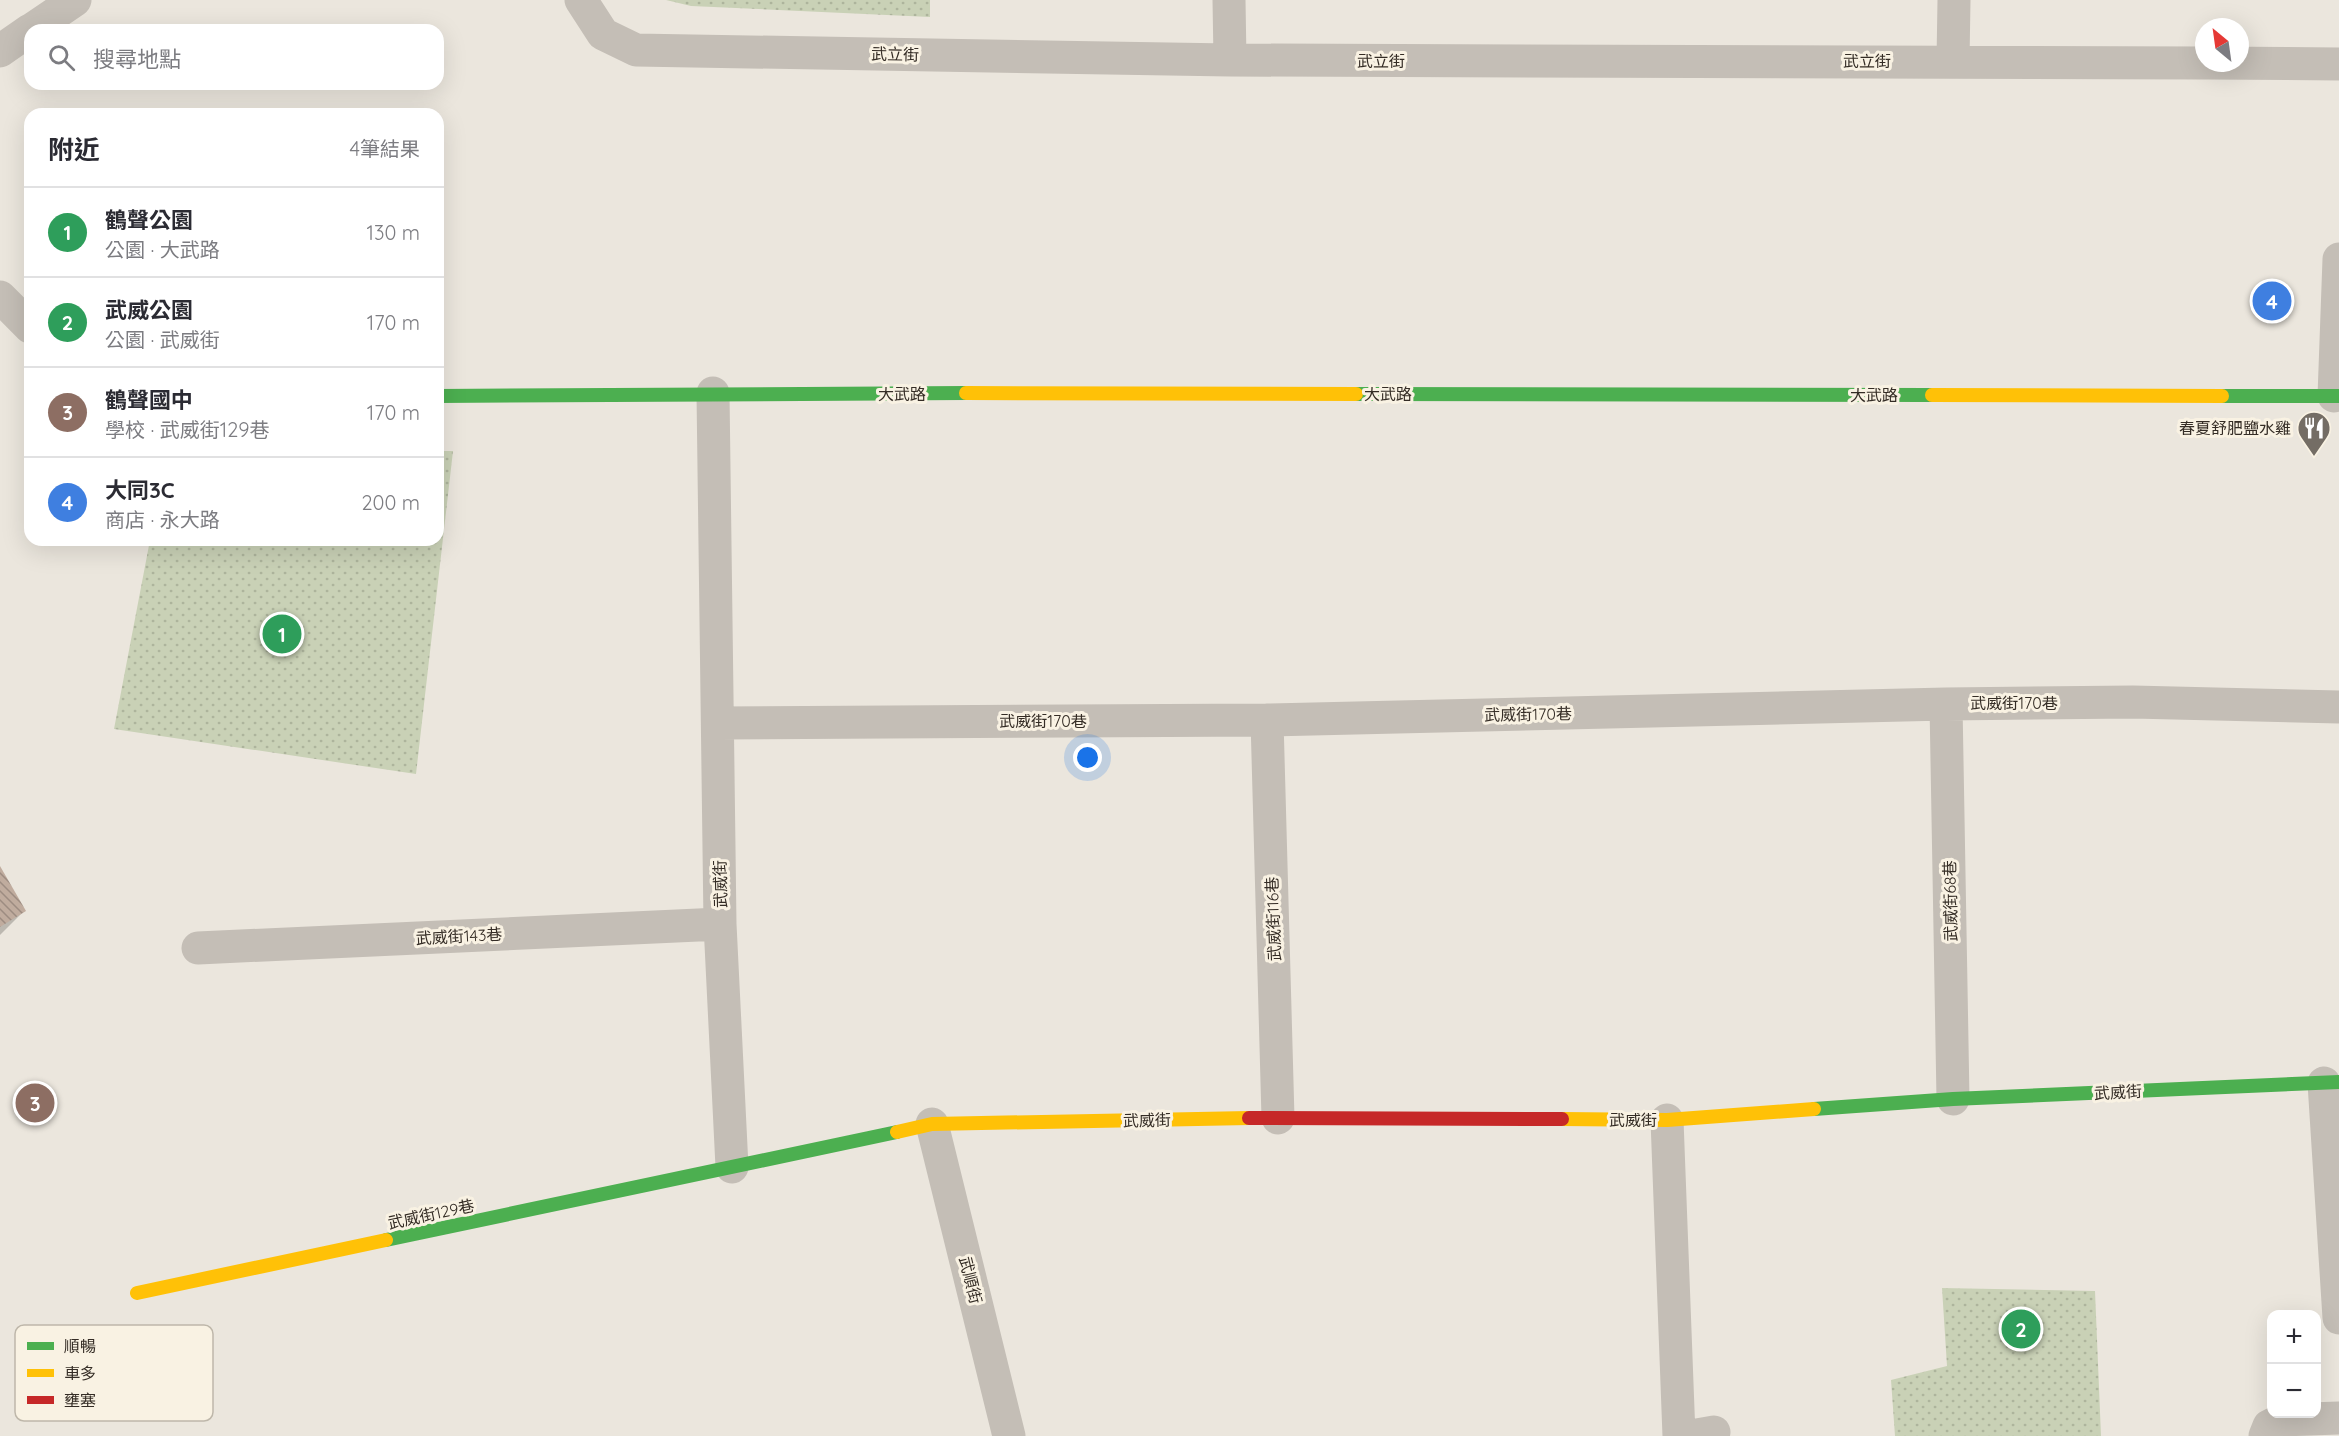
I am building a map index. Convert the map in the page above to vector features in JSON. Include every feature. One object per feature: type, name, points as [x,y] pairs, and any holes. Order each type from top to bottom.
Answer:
[{"type":"street","points":[[39,24],[75,0]]},
{"type":"street","name":"武立街","points":[[581,0],[603,34],[636,50],[1230,60],[2195,63]]},
{"type":"street","points":[[1229,0],[1230,60]]},
{"type":"street","points":[[1953,61],[1954,0]]},
{"type":"street","points":[[0,51],[24,34]]},
{"type":"street","points":[[2249,63],[2339,64]]},
{"type":"street","points":[[2337,396],[2339,259]]},
{"type":"street","points":[[0,297],[24,321]]},
{"type":"street","name":"大武路","points":[[444,396],[713,393],[2337,396]]},
{"type":"street","name":"武威街","points":[[713,393],[720,924],[732,1167],[932,1124],[1278,1118],[1667,1120],[1953,1099],[2331,1082]]},
{"type":"street","name":"武威街170巷","points":[[718,723],[1267,720],[1946,704],[2133,702],[2339,707]]},
{"type":"street","name":"武威街68巷","points":[[1946,704],[1953,1099]]},
{"type":"street","name":"武威街116巷","points":[[1267,720],[1278,1118]]},
{"type":"street","name":"武威街143巷","points":[[198,948],[720,924]]},
{"type":"street","points":[[2331,1082],[2339,1318]]},
{"type":"street","points":[[1667,1120],[1678,1436]]},
{"type":"street","name":"武順街","points":[[932,1124],[1009,1436]]},
{"type":"street","name":"武威街129巷","points":[[137,1293],[732,1167]]},
{"type":"street","points":[[2265,1436],[2269,1426],[2281,1420],[2339,1418]]},
{"type":"green space","points":[[666,0],[930,0],[930,17],[691,6]]},
{"type":"green space","points":[[444,451],[453,451],[444,530]]},
{"type":"green space","points":[[149,546],[442,546],[416,774],[114,729]]},
{"type":"green space","points":[[1942,1288],[2095,1291],[2101,1436],[1895,1436],[1891,1380],[1947,1366]]},
{"type":"building","points":[[0,866],[26,911],[0,927]]},
{"type":"traffic: fast","points":[[444,396],[966,393]]},
{"type":"traffic: fast","points":[[1356,394],[1932,395]]},
{"type":"traffic: fast","points":[[2222,396],[2339,396]]},
{"type":"traffic: fast","points":[[1814,1109],[1953,1099],[2339,1082]]},
{"type":"traffic: fast","points":[[386,1240],[897,1132]]},
{"type":"traffic: slow","points":[[966,393],[1356,394]]},
{"type":"traffic: slow","points":[[1932,395],[2222,396]]},
{"type":"traffic: slow","points":[[1562,1119],[1667,1120],[1814,1109]]},
{"type":"traffic: slow","points":[[897,1132],[932,1124],[1249,1118]]},
{"type":"traffic: slow","points":[[137,1293],[386,1240]]},
{"type":"traffic: jam","points":[[1249,1118],[1562,1119]]},
{"type":"place","name":"大同3C","points":[[2272,301]]},
{"type":"place","name":"春夏舒肥鹽水雞","points":[[2314,457]]},
{"type":"place","name":"鶴聲公園","points":[[282,634]]},
{"type":"place","name":"鶴聲國中","points":[[35,1103]]},
{"type":"place","name":"武威公園","points":[[2021,1329]]}]
